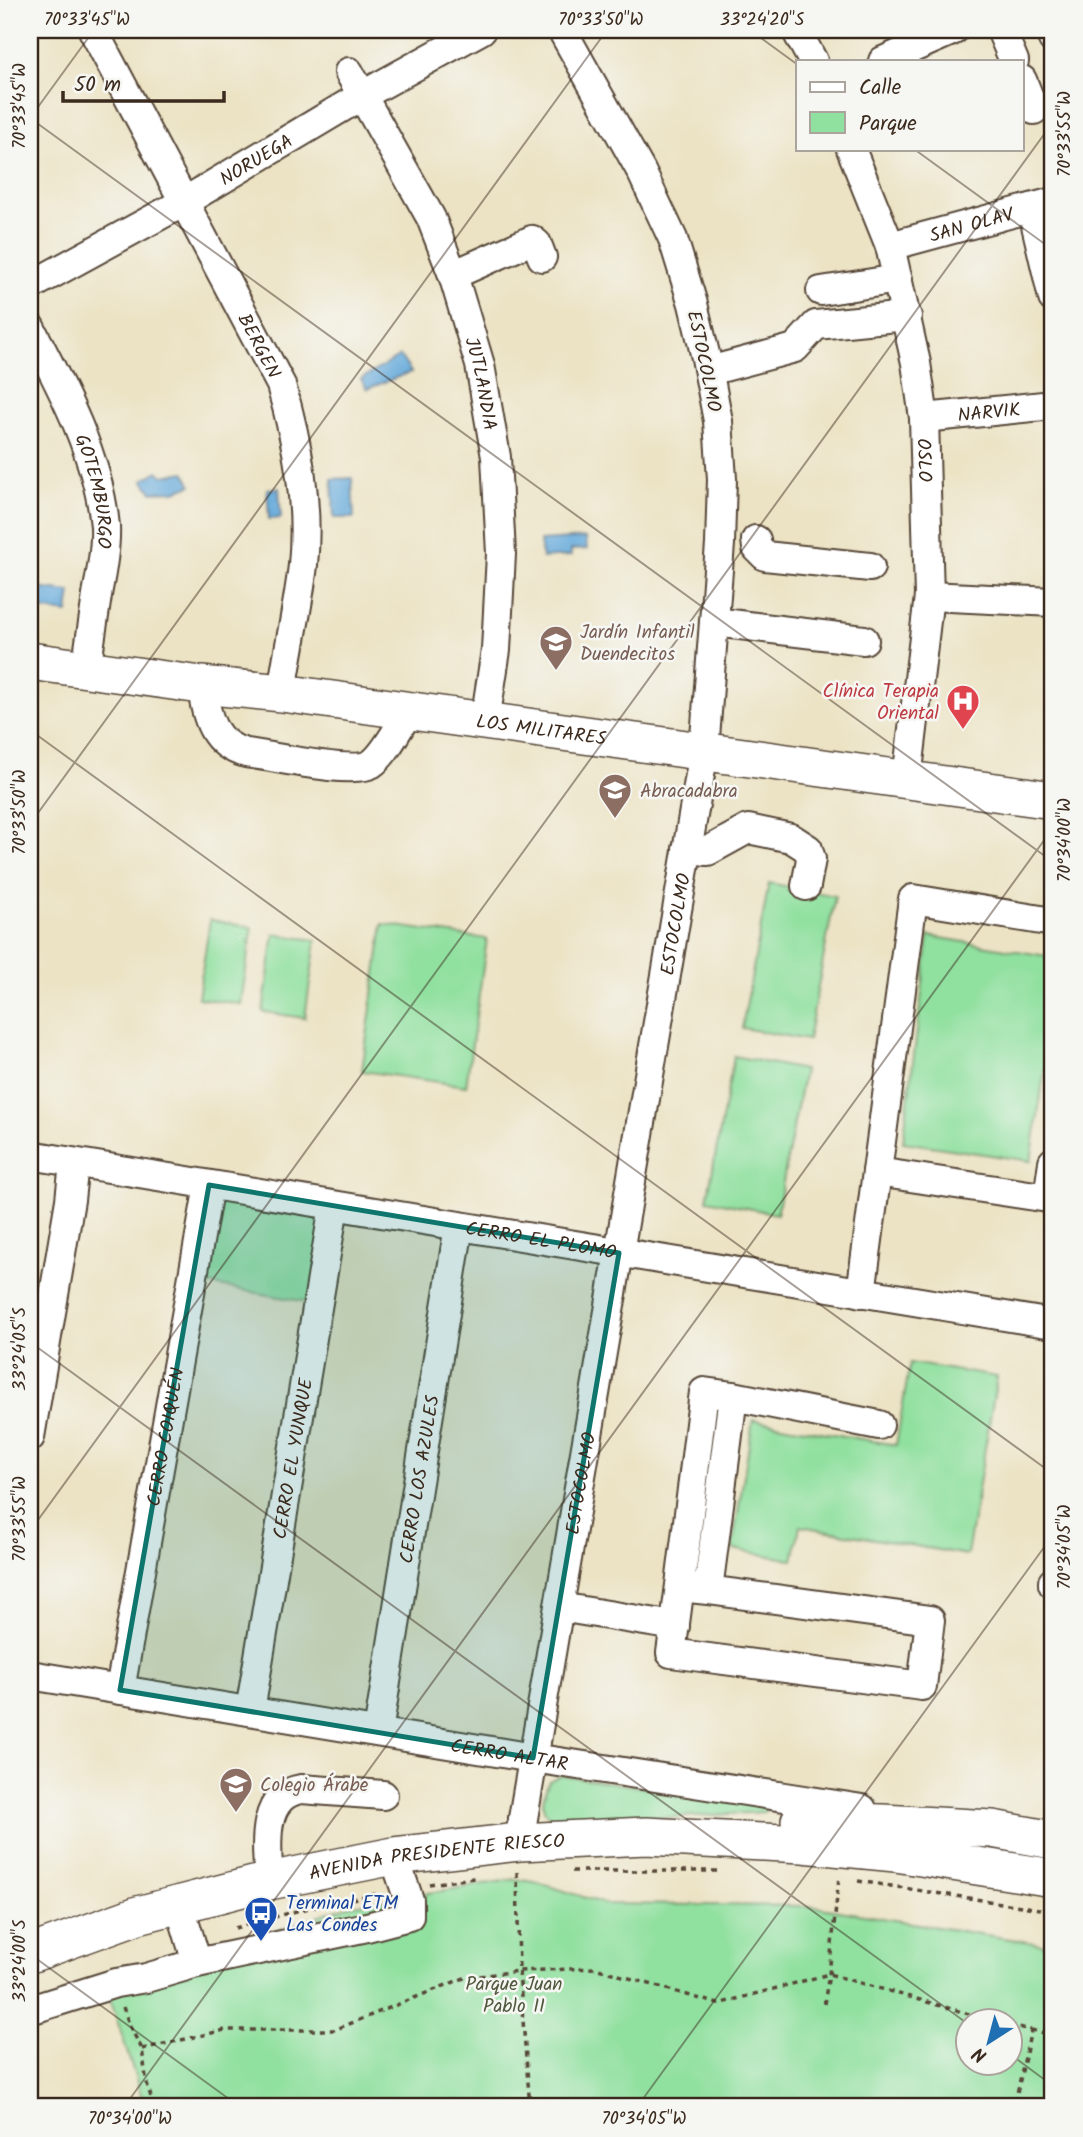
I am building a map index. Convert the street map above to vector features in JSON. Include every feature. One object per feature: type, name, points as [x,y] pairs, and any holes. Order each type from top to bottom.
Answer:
[{"type":"main road","name":"LOS MILITARES","points":[[30,661],[410,710],[1053,800]]},
{"type":"main road","name":"AVENIDA PRESIDENTE RIESCO","points":[[30,1954],[179,1903],[269,1881],[400,1872],[722,1824],[765,1821],[882,1823],[992,1829],[1053,1840]]},
{"type":"main road","name":"AVENIDA PRESIDENTE RIESCO","points":[[646,1836],[847,1863],[1053,1878]]},
{"type":"street","name":"BERGEN","points":[[93,30],[281,385],[299,457],[303,494],[303,562],[282,693]]},
{"type":"street","name":"NORUEGA","points":[[30,286],[184,202],[356,83],[481,30]]},
{"type":"street","name":"ESTOCOLMO","points":[[518,1856],[704,751],[722,479],[718,421],[709,370],[673,239],[641,171],[562,30]]},
{"type":"street","points":[[796,30],[812,60]]},
{"type":"street","points":[[885,60],[924,36],[954,30]]},
{"type":"street","points":[[1001,30],[1014,60]]},
{"type":"street","points":[[1049,30],[1053,39]]},
{"type":"street","name":"JUTLANDIA","points":[[356,83],[431,218],[468,320],[487,400],[500,505],[500,602],[485,721]]},
{"type":"street","points":[[1024,85],[1034,110]]},
{"type":"street","name":"OSLO","points":[[851,150],[890,246],[907,316],[924,418],[929,596],[908,779]]},
{"type":"street","points":[[1043,205],[1053,298]]},
{"type":"street","name":"SAN OLAV","points":[[890,246],[1043,205]]},
{"type":"street","points":[[453,275],[532,240],[537,244],[542,257]]},
{"type":"street","points":[[821,291],[898,279]]},
{"type":"street","points":[[709,370],[795,348],[816,325],[907,316]]},
{"type":"street","name":"GOTEMBURGO","points":[[30,327],[78,426],[99,488],[105,528],[103,558],[86,669]]},
{"type":"street","name":"NARVIK","points":[[924,418],[1053,405]]},
{"type":"street","points":[[720,535],[795,544]]},
{"type":"street","points":[[756,540],[757,548],[765,556],[870,567]]},
{"type":"street","points":[[929,596],[1053,602]]},
{"type":"street","points":[[714,622],[864,640]]},
{"type":"street","points":[[201,685],[207,715],[215,733],[225,745],[234,750],[344,768],[361,768],[377,758],[410,710]]},
{"type":"street","points":[[687,849],[708,851],[748,830],[791,838],[808,849],[811,859],[806,886]]},
{"type":"street","points":[[861,1293],[913,899],[1053,922]]},
{"type":"street","name":"CERRO EL PLOMO","points":[[30,1155],[1053,1324]]},
{"type":"street","points":[[877,1172],[1048,1198],[1053,1162]]},
{"type":"street","points":[[30,1437],[74,1163]]},
{"type":"street","name":"CERRO COIQUÉN","points":[[120,1690],[209,1185]]},
{"type":"street","name":"CERRO EL YUNQUE","points":[[250,1711],[334,1206]]},
{"type":"street","name":"CERRO LOS AZULES","points":[[378,1732],[459,1226]]},
{"type":"street","points":[[680,1587],[930,1620],[922,1686],[671,1653],[704,1392],[880,1425]]},
{"type":"street","points":[[708,1590],[733,1396]]},
{"type":"street","points":[[559,1607],[675,1626]]},
{"type":"street","name":"CERRO ALTAR","points":[[30,1675],[533,1758],[992,1829]]},
{"type":"street","points":[[269,1881],[266,1841],[270,1817],[279,1799],[290,1791],[301,1788],[383,1795]]},
{"type":"street","points":[[30,2010],[116,1983],[146,1978],[193,1951],[367,1927],[409,1916],[410,1900],[400,1872]]},
{"type":"street","points":[[179,1903],[193,1951]]},
{"type":"path","points":[[518,1856],[519,1971],[530,2107]]},
{"type":"path","points":[[824,2004],[847,1863],[1053,1911]]},
{"type":"path","points":[[568,1871],[728,1871]]},
{"type":"path","points":[[193,1951],[400,1872],[480,1878]]},
{"type":"path","points":[[142,2049],[225,2030],[334,2030],[464,1978],[519,1971],[595,1968],[718,2004],[829,1974],[954,2009]]},
{"type":"path","points":[[116,1983],[130,2027],[142,2049],[147,2084],[154,2107]]},
{"type":"path","points":[[1024,2028],[1053,2035]]},
{"type":"path","points":[[1014,2107],[1031,2030]]},
{"type":"highlighted area","points":[[209,1185],[619,1253],[533,1758],[120,1690]]},
{"type":"green space","points":[[769,883],[835,896],[808,1040],[742,1028]]},
{"type":"green space","points":[[210,920],[252,927],[241,1004],[198,998]]},
{"type":"green space","points":[[383,924],[487,939],[466,1086],[362,1071]]},
{"type":"green space","points":[[274,934],[316,940],[305,1018],[263,1012]]},
{"type":"green space","points":[[929,936],[1053,957],[1053,1015],[1031,1161],[903,1142]]},
{"type":"green space","points":[[734,1056],[804,1070],[777,1214],[707,1200]]},
{"type":"green space","points":[[209,1185],[334,1206],[318,1304],[192,1281]]},
{"type":"green space","points":[[910,1363],[997,1377],[967,1555],[800,1526],[793,1560],[732,1549],[753,1420],[896,1445]]},
{"type":"green space","points":[[561,1775],[766,1806],[766,1810],[679,1817],[559,1820],[547,1814],[543,1799],[549,1781]]},
{"type":"green space","name":"Parque Juan Pablo II","points":[[516,1879],[540,1883],[605,1904],[809,1906],[1053,1946],[1053,2107],[145,2107],[107,1989],[347,1906]]},
{"type":"water","points":[[400,356],[411,372],[367,389],[361,379]]},
{"type":"water","points":[[158,471],[163,476],[184,472],[192,485],[175,491],[152,492],[143,480]]},
{"type":"water","points":[[352,478],[354,518],[334,518],[332,479]]},
{"type":"water","points":[[279,488],[281,518],[269,519],[267,489]]},
{"type":"water","points":[[586,538],[587,549],[571,550],[571,556],[542,558],[540,541]]},
{"type":"water","points":[[37,588],[71,592],[68,613],[35,609]]},
{"type":"place","name":"Jardín Infantil Duendecitos","points":[[556,672]]},
{"type":"place","name":"Clínica Terapia Oriental","points":[[963,731]]},
{"type":"place","name":"Abracadabra","points":[[615,820]]},
{"type":"place","name":"Colegio Árabe","points":[[236,1814]]},
{"type":"place","name":"Terminal ETM Las Condes","points":[[261,1943]]}]
